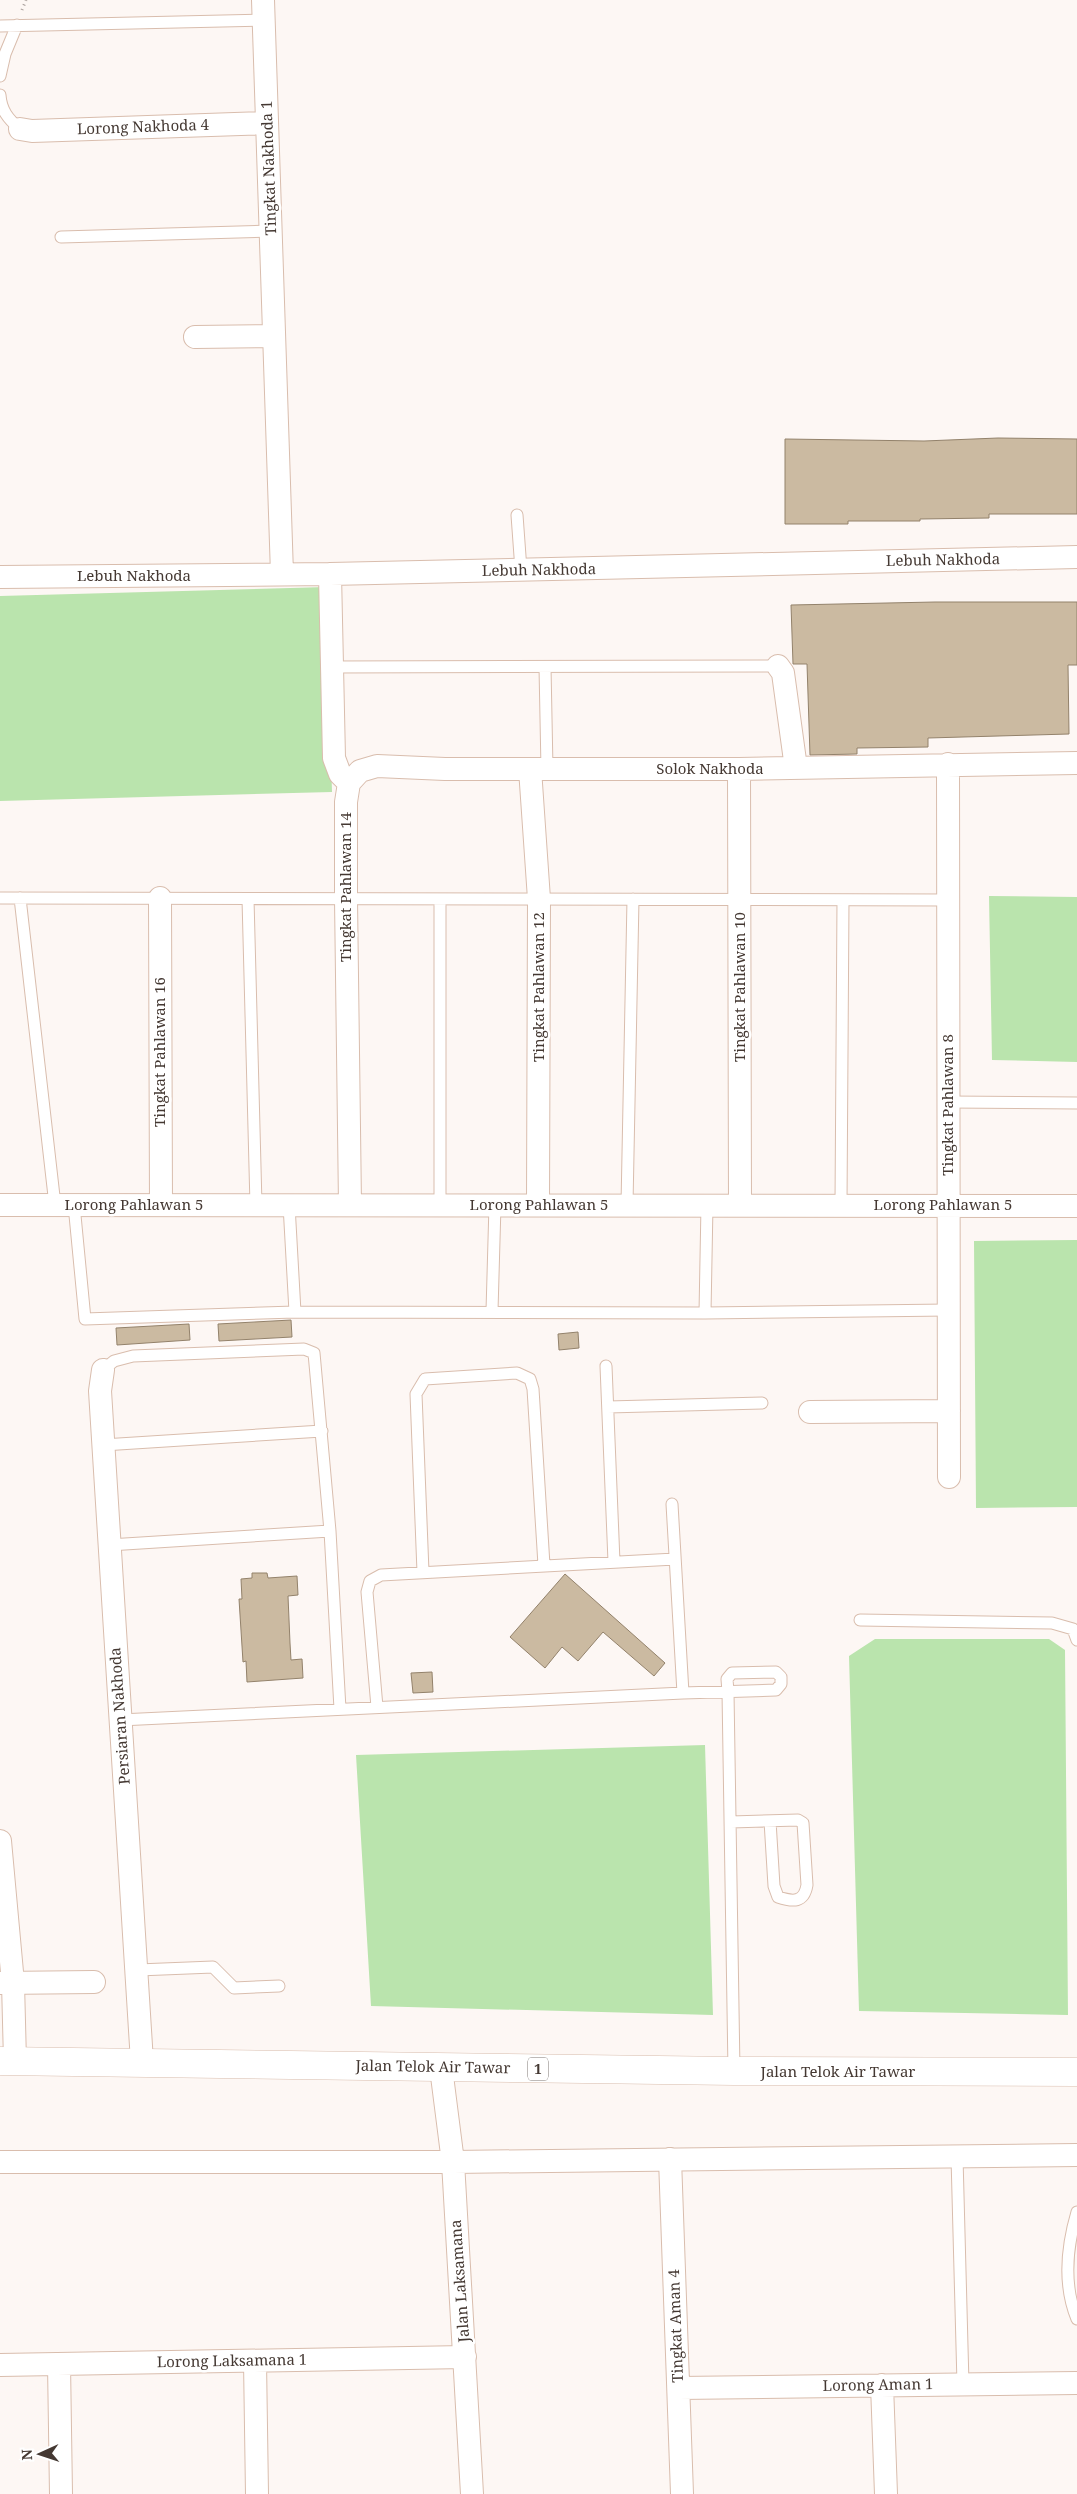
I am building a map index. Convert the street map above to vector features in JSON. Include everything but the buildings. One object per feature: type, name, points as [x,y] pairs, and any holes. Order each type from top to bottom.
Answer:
[{"type":"main road","name":"Jalan Telok Air Tawar","points":[[8,2061],[441,2068],[1077,2072]]},
{"type":"street","name":"Tingkat Nakhoda 1","points":[[264,10],[282,574]]},
{"type":"street","name":"Lorong Nakhoda 4","points":[[20,129],[267,123]]},
{"type":"street","points":[[195,337],[274,336]]},
{"type":"street","name":"Lebuh Nakhoda","points":[[0,577],[330,574],[1077,557]]},
{"type":"street","points":[[330,574],[334,758],[340,774],[349,783]]},
{"type":"street","points":[[778,666],[783,673],[796,768]]},
{"type":"street","name":"Solok Nakhoda","points":[[349,783],[360,771],[377,766],[539,769],[739,769],[1077,763]]},
{"type":"street","name":"Tingkat Pahlawan 8","points":[[948,764],[949,1477]]},
{"type":"street","name":"Tingkat Pahlawan 12","points":[[538,1206],[539,769]]},
{"type":"street","name":"Tingkat Pahlawan 10","points":[[739,769],[740,1206]]},
{"type":"street","name":"Tingkat Pahlawan 14","points":[[349,783],[346,802],[346,899],[350,1205]]},
{"type":"street","name":"Tingkat Pahlawan 16","points":[[160,898],[161,1205]]},
{"type":"street","name":"Lorong Pahlawan 5","points":[[0,1205],[1077,1206]]},
{"type":"street","name":"Persiaran Nakhoda","points":[[103,1370],[100,1392],[120,1720],[138,1970],[142,2062]]},
{"type":"street","points":[[810,1412],[949,1411]]},
{"type":"street","points":[[0,1842],[7,1983],[8,2061]]},
{"type":"street","points":[[7,1983],[94,1982]]},
{"type":"street","name":"Jalan Laksamana","points":[[441,2068],[453,2162],[472,2494]]},
{"type":"street","points":[[0,2162],[453,2162],[1077,2155]]},
{"type":"street","name":"Tingkat Aman 4","points":[[670,2159],[682,2494]]},
{"type":"street","name":"Lorong Laksamana 1","points":[[0,2365],[465,2358]]},
{"type":"street","points":[[255,2361],[257,2494]]},
{"type":"street","points":[[59,2364],[61,2494]]},
{"type":"street","name":"Lorong Aman 1","points":[[679,2388],[1077,2383]]},
{"type":"street","points":[[882,2385],[886,2494]]},
{"type":"lane","points":[[0,26],[264,10]]},
{"type":"lane","points":[[0,76],[5,54],[17,25]]},
{"type":"lane","points":[[0,95],[1,107],[10,121],[20,129]]},
{"type":"lane","points":[[61,237],[271,231]]},
{"type":"lane","points":[[517,515],[521,570]]},
{"type":"lane","points":[[332,667],[778,666]]},
{"type":"lane","points":[[539,769],[546,667]]},
{"type":"lane","points":[[0,898],[948,900]]},
{"type":"lane","points":[[20,898],[64,1205],[86,1319],[296,1312],[492,1311],[705,1314],[948,1310]]},
{"type":"lane","points":[[248,899],[256,1205]]},
{"type":"lane","points":[[440,899],[440,1205]]},
{"type":"lane","points":[[627,1205],[632,900]]},
{"type":"lane","points":[[841,1205],[843,900]]},
{"type":"lane","points":[[948,1102],[1077,1103]]},
{"type":"lane","points":[[289,1205],[296,1312]]},
{"type":"lane","points":[[492,1311],[495,1205]]},
{"type":"lane","points":[[705,1314],[707,1206]]},
{"type":"lane","points":[[103,1370],[114,1361],[133,1356],[304,1349],[314,1353],[330,1531],[340,1709]]},
{"type":"lane","points":[[606,1366],[614,1562]]},
{"type":"lane","points":[[423,1572],[416,1394],[425,1379],[517,1373],[530,1379],[533,1389],[544,1565]]},
{"type":"lane","points":[[608,1407],[762,1403]]},
{"type":"lane","points":[[103,1445],[322,1431]]},
{"type":"lane","points":[[672,1504],[683,1693]]},
{"type":"lane","points":[[109,1545],[330,1531]]},
{"type":"lane","points":[[377,1707],[367,1592],[370,1581],[381,1575],[675,1559]]},
{"type":"lane","points":[[860,1620],[1052,1624],[1073,1629],[1077,1640]]},
{"type":"lane","points":[[120,1720],[728,1692],[734,2071]]},
{"type":"lane","points":[[731,1822],[798,1820],[803,1823],[807,1885],[806,1894],[799,1900],[788,1900],[778,1897],[774,1886],[770,1821]]},
{"type":"lane","points":[[138,1970],[213,1967],[234,1988],[279,1986]]},
{"type":"lane","points":[[957,2157],[963,2384]]},
{"type":"lane","points":[[1077,2212],[1070,2233],[1067,2272],[1072,2307],[1077,2319]]},
{"type":"green space","points":[[326,587],[332,792],[0,801],[0,596]]},
{"type":"green space","points":[[989,896],[1077,897],[1077,1062],[992,1060]]},
{"type":"green space","points":[[1077,1240],[1077,1507],[976,1508],[974,1241]]},
{"type":"green space","points":[[875,1639],[1049,1639],[1065,1650],[1068,2015],[859,2011],[849,1656]]},
{"type":"green space","points":[[705,1745],[713,2015],[371,2006],[356,1755]]}]
